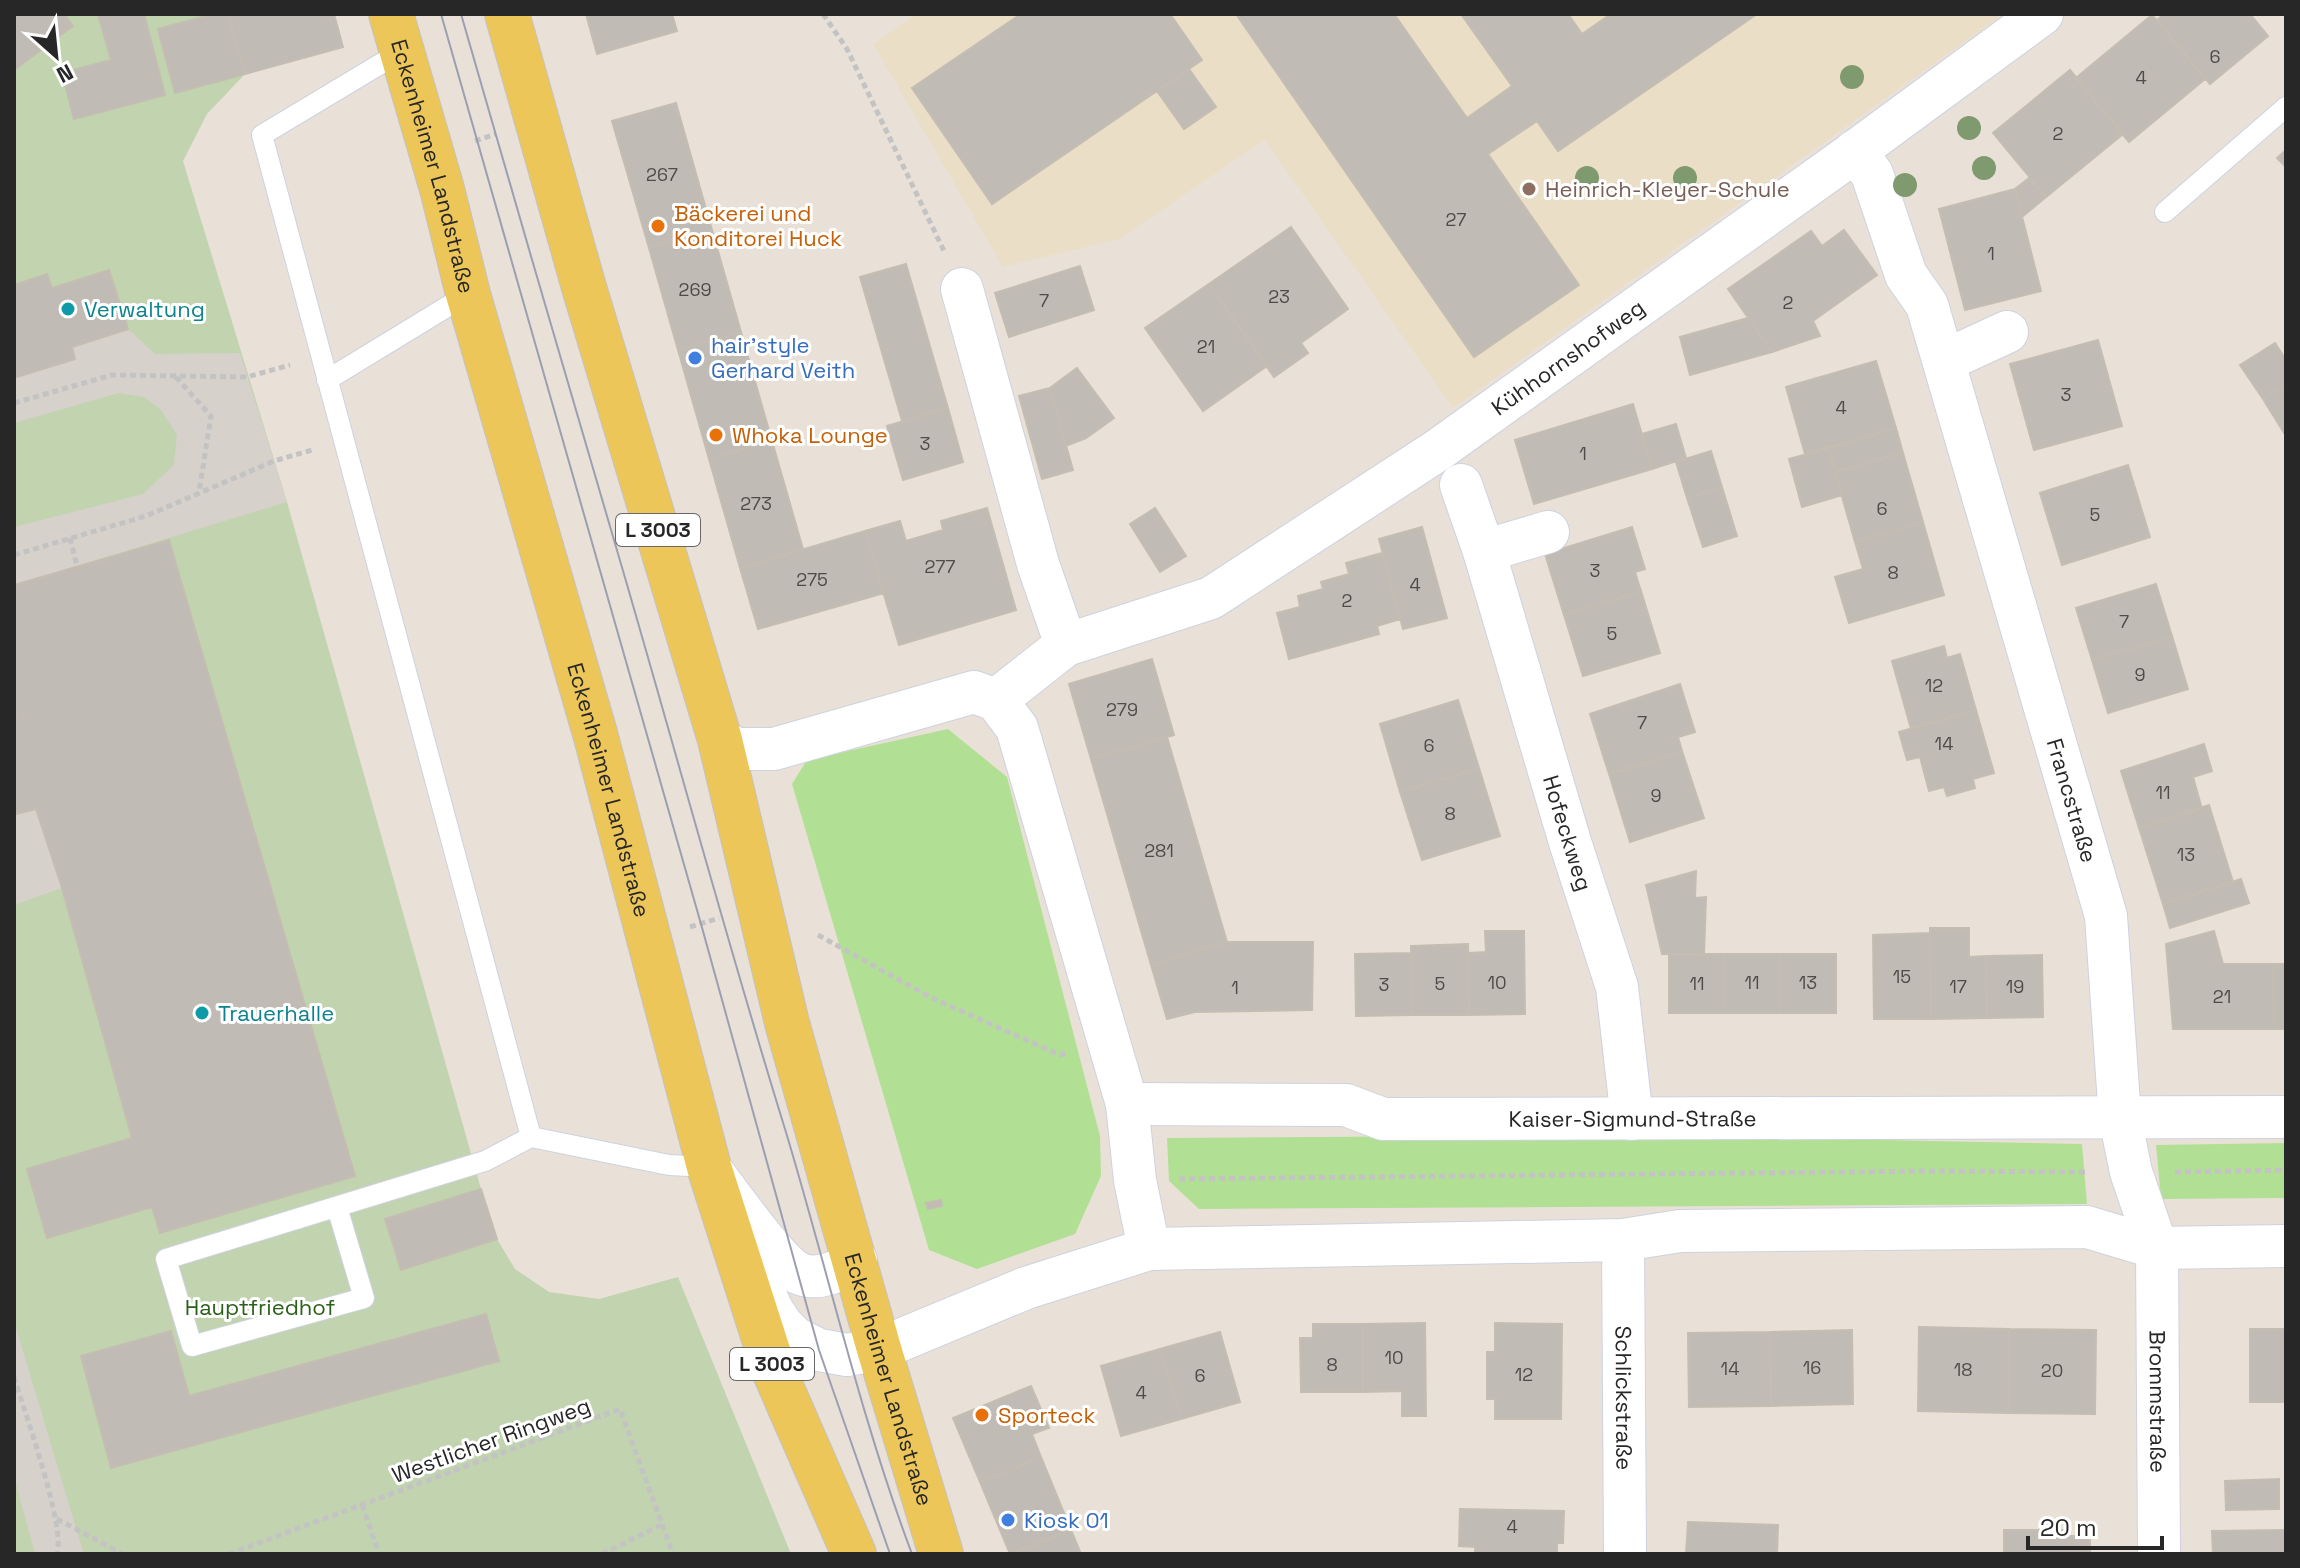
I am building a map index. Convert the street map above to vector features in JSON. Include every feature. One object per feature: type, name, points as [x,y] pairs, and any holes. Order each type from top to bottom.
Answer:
[{"type":"main road","name":"Eckenheimer Landstraße","points":[[507,14],[583,284],[720,740],[787,1023],[879,1349],[941,1554]]},
{"type":"main road","name":"Eckenheimer Landstraße","points":[[396,33],[596,737],[658,971],[775,1373],[854,1554]]},
{"type":"street","name":"Kühhornshofweg","points":[[996,700],[1066,645],[1211,598],[1438,450],[2042,14]]},
{"type":"street","name":"Francstraße","points":[[1855,151],[1872,174],[1906,275],[1927,305],[2106,916],[2120,1118],[2131,1172],[2157,1248]]},
{"type":"street","points":[[962,289],[1038,564],[1066,645]]},
{"type":"street","points":[[1944,361],[2007,332]]},
{"type":"street","name":"Hofeckweg","points":[[1461,485],[1617,987],[1632,1119]]},
{"type":"street","points":[[1484,551],[1548,532]]},
{"type":"street","points":[[720,740],[737,749],[774,749],[974,692],[996,700],[1017,728],[1111,1044],[1127,1104],[1135,1180],[1149,1249]]},
{"type":"street","name":"Kaiser-Sigmund-Straße","points":[[1127,1104],[1346,1105],[1383,1119],[2286,1117]]},
{"type":"street","points":[[719,1181],[776,1253],[799,1274],[838,1273],[856,1260]]},
{"type":"street","points":[[719,1181],[753,1265],[782,1325],[795,1338],[819,1350],[847,1355],[879,1349],[1026,1288],[1149,1249],[1623,1240],[1680,1231],[2087,1227],[2157,1248],[2286,1246]]},
{"type":"street","name":"Schlickstraße","points":[[1623,1240],[1625,1554]]},
{"type":"street","name":"Brommstraße","points":[[2157,1248],[2159,1554]]},
{"type":"lane","points":[[396,33],[262,135],[531,1137]]},
{"type":"lane","points":[[2165,212],[2286,107]]},
{"type":"lane","points":[[327,380],[468,294]]},
{"type":"lane","points":[[337,1207],[364,1298],[192,1346],[166,1259],[485,1161],[531,1137],[669,1165],[719,1181]]},
{"type":"path","points":[[823,14],[847,49],[962,289]]},
{"type":"path","points":[[14,403],[112,375],[247,377],[321,356]]},
{"type":"path","points":[[175,376],[211,416],[199,493]]},
{"type":"path","points":[[14,555],[146,516],[274,461]]},
{"type":"path","points":[[70,538],[77,566]]},
{"type":"path","points":[[658,971],[695,962],[685,928],[742,911],[737,894],[756,889]]},
{"type":"path","points":[[818,935],[932,998],[1060,1055],[1111,1044]]},
{"type":"path","points":[[1135,1180],[2286,1170]]},
{"type":"path","points":[[14,1377],[56,1518],[60,1547],[57,1554]]},
{"type":"path","name":"Westlicher Ringweg","points":[[229,1554],[620,1409],[673,1554]]},
{"type":"path","points":[[362,1505],[379,1554]]},
{"type":"path","points":[[56,1518],[123,1554]]},
{"type":"path","points":[[602,1554],[663,1524]]},
{"type":"shaded area","name":"Heinrich-Kleyer-Schule","points":[[918,14],[2003,14],[1453,408],[1265,140],[1119,239],[1003,267],[873,44]]},
{"type":"shaded area","points":[[128,329],[155,354],[240,353],[287,502],[14,585],[14,527],[143,494],[174,465],[177,435],[161,410],[144,397],[119,393],[14,423],[14,378],[75,359],[72,347]]},
{"type":"shaded area","points":[[14,806],[17,814],[36,809],[62,888],[14,905]]},
{"type":"shaded area","points":[[14,1321],[84,1554],[35,1554],[14,1476]]},
{"type":"green space","name":"Hauptfriedhof","points":[[14,14],[334,14],[343,47],[245,74],[207,114],[183,161],[287,502],[481,1189],[497,1239],[515,1269],[549,1292],[599,1299],[678,1277],[791,1554],[14,1554]]},
{"type":"green space","points":[[948,729],[1007,777],[1100,1136],[1101,1176],[1075,1234],[977,1269],[929,1250],[792,784],[807,760]]},
{"type":"green space","points":[[1632,1135],[2082,1144],[2087,1204],[1199,1209],[1169,1181],[1167,1138]]},
{"type":"green space","points":[[2286,1143],[2286,1198],[2161,1199],[2156,1145]]},
{"type":"building","points":[[14,14],[64,14],[73,26],[14,70]]},
{"type":"building","points":[[98,14],[144,14],[165,95],[74,119],[62,73],[111,60]]},
{"type":"building","points":[[213,14],[228,14],[245,74],[175,93],[158,29]]},
{"type":"building","points":[[228,14],[334,14],[343,47],[245,74]]},
{"type":"building","points":[[586,14],[672,14],[677,31],[597,54]]},
{"type":"building","points":[[1021,14],[1170,14],[1202,60],[992,204],[912,88]]},
{"type":"building","points":[[1236,14],[1394,14],[1467,118],[1512,86],[1461,14],[1568,14],[1582,34],[1611,14],[1757,14],[1558,151],[1537,121],[1488,154],[1579,285],[1474,357]]},
{"type":"building","points":[[2164,14],[2250,14],[2268,36],[2210,84],[2157,20]]},
{"type":"building","points":[[2152,15],[2205,79],[2129,142],[2076,78]]},
{"type":"building","points":[[1189,69],[1216,107],[1184,129],[1157,91]]},
{"type":"building","points":[[2070,70],[2123,134],[2046,197],[1993,133]]},
{"type":"building","points":[[676,103],[712,230],[649,248],[612,121]]},
{"type":"building","points":[[2286,150],[2286,167],[2277,158]]},
{"type":"building","points":[[2029,178],[2046,197],[2022,217],[2015,189]]},
{"type":"building","points":[[2015,189],[2041,291],[1965,310],[1939,209]]},
{"type":"building","points":[[1291,227],[1348,309],[1301,343],[1308,353],[1274,377],[1209,284]]},
{"type":"building","points":[[712,230],[741,332],[678,350],[649,248]]},
{"type":"building","points":[[1844,230],[1877,275],[1813,321],[1820,336],[1772,352],[1728,289],[1811,231],[1822,246]]},
{"type":"building","points":[[906,264],[948,408],[902,421],[860,277]]},
{"type":"building","points":[[1080,266],[1094,310],[1009,337],[995,293]]},
{"type":"building","name":"Verwaltung","points":[[109,270],[128,329],[72,347],[75,359],[14,378],[14,285],[47,274],[52,288]]},
{"type":"building","points":[[1209,284],[1267,366],[1203,411],[1145,328]]},
{"type":"building","points":[[1748,318],[1772,352],[1690,375],[1680,337]]},
{"type":"building","points":[[741,332],[772,441],[709,459],[678,350]]},
{"type":"building","points":[[2098,340],[2122,426],[2034,450],[2010,364]]},
{"type":"building","points":[[2275,343],[2286,360],[2286,384],[2263,399],[2240,365]]},
{"type":"building","points":[[1876,361],[1896,428],[1805,454],[1786,387]]},
{"type":"building","points":[[1077,368],[1114,418],[1086,438],[1066,446],[1050,388]]},
{"type":"building","points":[[2286,384],[2286,436],[2263,399]]},
{"type":"building","points":[[1050,388],[1073,470],[1042,479],[1019,396]]},
{"type":"building","points":[[1633,404],[1652,469],[1534,504],[1515,440]]},
{"type":"building","points":[[948,408],[963,462],[903,480],[887,426]]},
{"type":"building","points":[[1676,424],[1686,458],[1652,469],[1642,434]]},
{"type":"building","points":[[1896,428],[1903,453],[1835,472],[1829,448]]},
{"type":"building","points":[[772,441],[803,549],[740,568],[709,459]]},
{"type":"building","points":[[1829,448],[1842,495],[1802,507],[1789,459]]},
{"type":"building","points":[[1711,451],[1722,487],[1687,498],[1676,462]]},
{"type":"building","points":[[1903,453],[1923,522],[1855,542],[1835,472]]},
{"type":"building","points":[[2128,465],[2150,537],[2062,565],[2040,493]]},
{"type":"building","points":[[1722,487],[1737,536],[1703,547],[1687,498]]},
{"type":"building","points":[[987,508],[1016,610],[899,645],[865,531],[900,521],[906,541],[943,530],[941,521]]},
{"type":"building","points":[[1155,508],[1186,556],[1160,572],[1130,524]]},
{"type":"building","points":[[1923,522],[1944,595],[1849,623],[1835,577],[1863,569],[1855,542]]},
{"type":"building","points":[[1422,527],[1447,618],[1403,629],[1379,539]]},
{"type":"building","points":[[1632,527],[1645,569],[1635,572],[1641,591],[1564,615],[1545,554]]},
{"type":"building","points":[[865,531],[884,593],[758,629],[740,568]]},
{"type":"building","name":"Trauerhalle","points":[[169,540],[355,1176],[160,1233],[152,1207],[47,1238],[27,1169],[132,1138],[62,888],[36,809],[16,814],[14,806],[14,721],[17,720],[14,709],[14,585]]},
{"type":"building","points":[[1382,553],[1400,619],[1377,626],[1379,634],[1289,659],[1277,613],[1300,607],[1298,596],[1323,589],[1321,582],[1349,574],[1346,563]]},
{"type":"building","points":[[2156,584],[2172,636],[2092,660],[2076,608]]},
{"type":"building","points":[[1641,591],[1660,653],[1583,676],[1564,615]]},
{"type":"building","points":[[2172,636],[2188,689],[2108,713],[2092,660]]},
{"type":"building","points":[[1944,646],[1947,658],[1960,654],[1976,710],[1911,729],[1892,661]]},
{"type":"building","points":[[1152,659],[1174,735],[1091,759],[1069,684]]},
{"type":"building","points":[[1680,684],[1695,732],[1678,737],[1682,751],[1609,774],[1590,714]]},
{"type":"building","points":[[1458,700],[1479,768],[1400,792],[1380,724]]},
{"type":"building","points":[[1976,710],[1994,773],[1973,779],[1975,788],[1947,796],[1944,787],[1929,791],[1920,757],[1907,760],[1899,732]]},
{"type":"building","points":[[1167,737],[1227,942],[1151,965],[1091,759]]},
{"type":"building","points":[[2204,744],[2212,771],[2193,777],[2202,809],[2139,828],[2121,771]]},
{"type":"building","points":[[1682,751],[1704,818],[1630,842],[1609,774]]},
{"type":"building","points":[[1479,768],[1500,836],[1422,860],[1400,792]]},
{"type":"building","points":[[2209,805],[2233,882],[2163,904],[2139,828]]},
{"type":"building","points":[[1696,871],[1695,898],[1706,897],[1704,954],[1662,954],[1646,885]]},
{"type":"building","points":[[2241,879],[2249,903],[2170,928],[2163,904]]},
{"type":"building","points":[[1930,928],[1969,928],[1969,957],[1986,956],[1987,1018],[1931,1019]]},
{"type":"building","points":[[1485,931],[1524,931],[1525,1014],[1469,1015],[1468,953],[1486,952]]},
{"type":"building","points":[[2214,931],[2223,964],[2273,964],[2274,1029],[2173,1029],[2166,944]]},
{"type":"building","points":[[1930,933],[1931,1019],[1874,1019],[1873,935]]},
{"type":"building","points":[[1227,942],[1313,942],[1312,1010],[1195,1012],[1167,1019],[1151,965]]},
{"type":"building","points":[[1468,944],[1469,1015],[1412,1015],[1411,946]]},
{"type":"building","points":[[1411,953],[1412,1015],[1356,1016],[1355,954]]},
{"type":"building","points":[[1669,954],[1724,954],[1725,1013],[1669,1013]]},
{"type":"building","points":[[1724,954],[1780,954],[1780,1013],[1725,1013]]},
{"type":"building","points":[[1780,954],[1836,954],[1836,1013],[1780,1013]]},
{"type":"building","points":[[2042,955],[2043,1017],[1987,1018],[1986,956]]},
{"type":"building","points":[[2273,964],[2286,964],[2286,1029],[2274,1029]]},
{"type":"building","points":[[481,1189],[497,1239],[401,1270],[385,1219]]},
{"type":"building","points":[[941,1200],[942,1206],[928,1209],[926,1203]]},
{"type":"building","points":[[486,1314],[499,1361],[111,1468],[81,1356],[171,1331],[189,1396]]},
{"type":"building","points":[[1425,1323],[1426,1416],[1402,1416],[1402,1391],[1363,1392],[1363,1324]]},
{"type":"building","points":[[1495,1323],[1562,1324],[1561,1419],[1495,1419],[1495,1399],[1487,1399],[1487,1352],[1495,1352]]},
{"type":"building","points":[[1313,1324],[1363,1324],[1363,1392],[1301,1392],[1300,1338],[1313,1338]]},
{"type":"building","points":[[1919,1327],[2009,1329],[2008,1413],[1918,1411]]},
{"type":"building","points":[[2009,1329],[2096,1330],[2095,1414],[2008,1413]]},
{"type":"building","points":[[2250,1329],[2286,1329],[2286,1402],[2250,1402]]},
{"type":"building","points":[[1852,1330],[1853,1404],[1771,1406],[1770,1332]]},
{"type":"building","points":[[1220,1332],[1240,1402],[1181,1419],[1160,1349]]},
{"type":"building","points":[[1770,1332],[1771,1406],[1689,1407],[1688,1333]]},
{"type":"building","points":[[1160,1349],[1181,1419],[1121,1436],[1101,1366]]},
{"type":"building","points":[[1031,1386],[1049,1428],[1032,1434],[1041,1457],[980,1482],[953,1418]]},
{"type":"building","points":[[1041,1457],[1071,1530],[1010,1554],[980,1482]]},
{"type":"building","points":[[2279,1479],[2279,1509],[2226,1510],[2225,1481]]},
{"type":"building","points":[[1460,1509],[1564,1511],[1563,1543],[1557,1543],[1557,1554],[1475,1554],[1475,1547],[1459,1546]]},
{"type":"building","points":[[1688,1522],[1778,1525],[1777,1554],[1686,1554]]},
{"type":"building","points":[[1071,1530],[1081,1554],[1012,1554]]},
{"type":"building","points":[[2004,1530],[2065,1530],[2065,1536],[2090,1536],[2090,1554],[2004,1554]]},
{"type":"building","points":[[2286,1530],[2286,1554],[2213,1554],[2212,1531]]},
{"type":"tram line","points":[[441,14],[701,924],[819,1350],[890,1554]]},
{"type":"tram line","points":[[461,14],[801,1182],[860,1396],[912,1554]]},
{"type":"place","name":"Heinrich-Kleyer-Schule","points":[[1529,189]]},
{"type":"place","name":"Bäckerei und Konditorei Huck","points":[[658,226]]},
{"type":"place","name":"Verwaltung","points":[[68,309]]},
{"type":"place","name":"hair'style Gerhard Veith","points":[[695,358]]},
{"type":"place","name":"Whoka Lounge","points":[[716,435]]},
{"type":"place","name":"Trauerhalle","points":[[202,1013]]},
{"type":"place","name":"Sporteck","points":[[982,1415]]},
{"type":"place","name":"Kiosk 01","points":[[1008,1520]]}]
